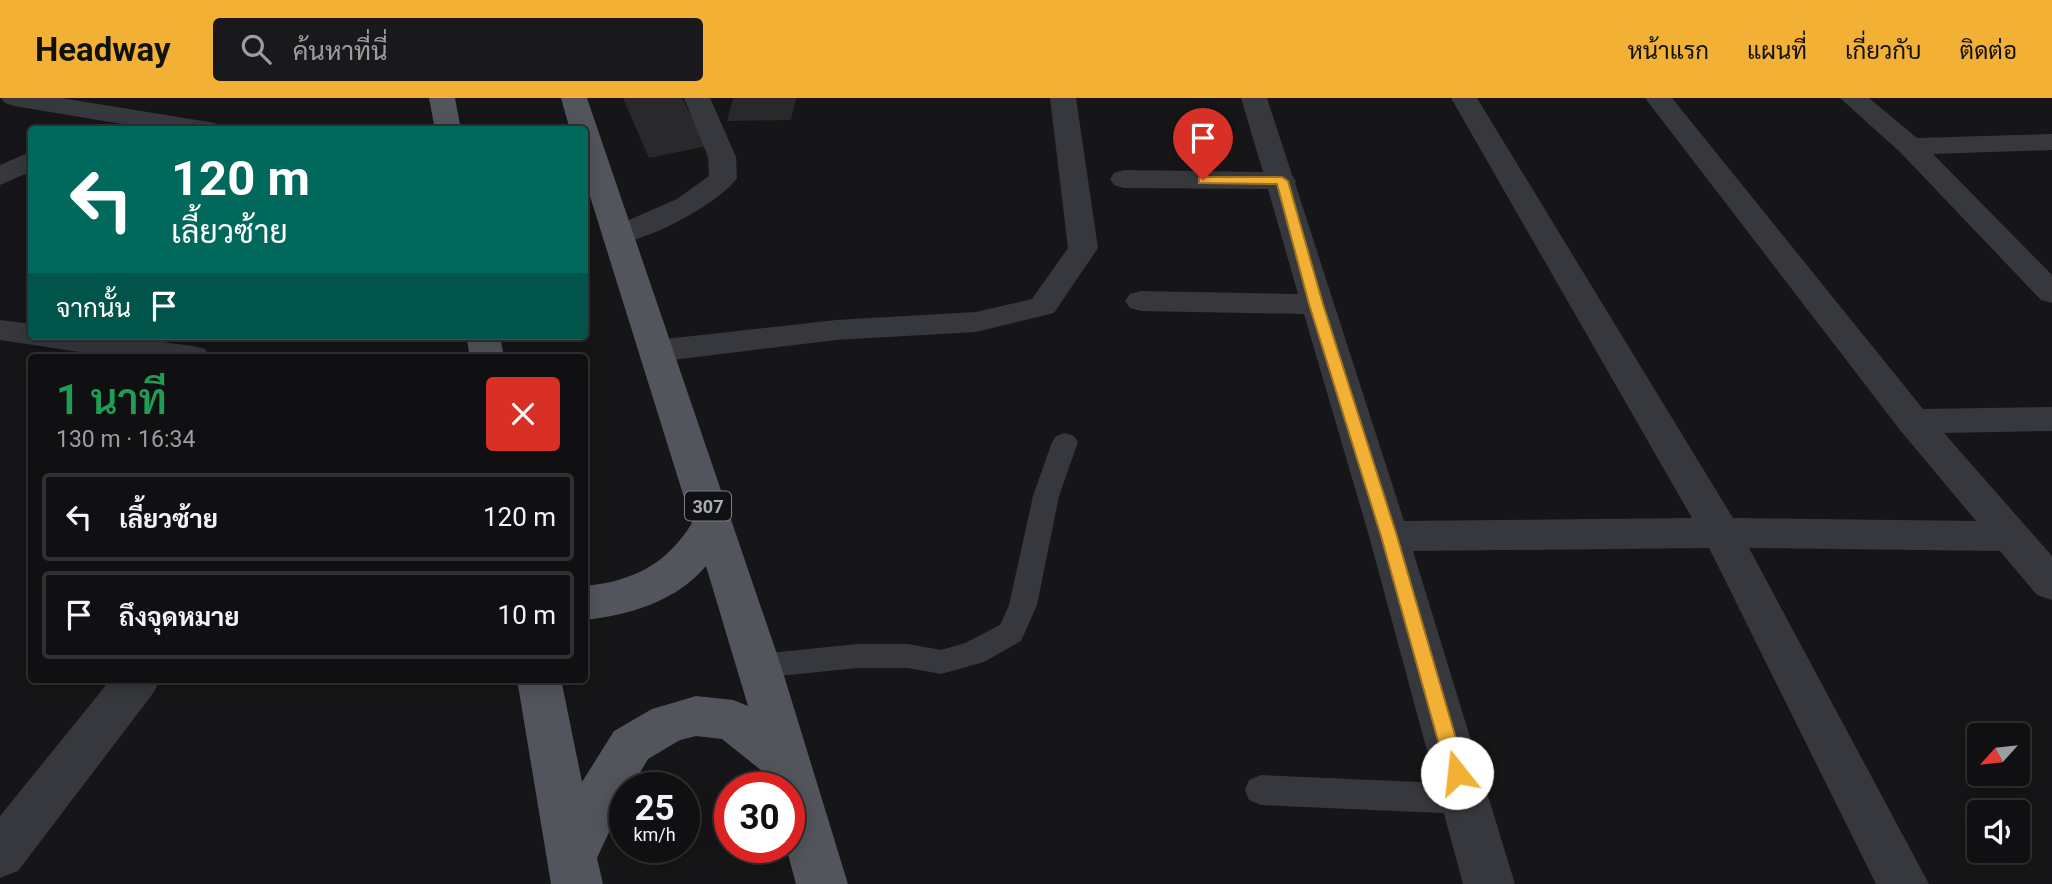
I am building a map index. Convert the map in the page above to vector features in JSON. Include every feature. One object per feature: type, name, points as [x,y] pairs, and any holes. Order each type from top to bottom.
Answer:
[{"type":"main road","points":[[442,98],[447,126]]},
{"type":"main road","name":"307","points":[[574,98],[582,126]]},
{"type":"main road","name":"307","points":[[588,144],[759,666],[822,884]]},
{"type":"main road","points":[[588,602],[633,595],[660,582],[691,557],[713,522]]},
{"type":"main road","points":[[541,683],[575,870]]},
{"type":"main road","points":[[575,870],[601,794],[631,745],[668,723],[696,716],[733,720],[786,762]]},
{"type":"street","points":[[14,98],[184,126]]},
{"type":"street","points":[[617,236],[681,208],[711,190],[723,177],[722,157],[698,98]]},
{"type":"street","points":[[656,351],[836,330],[976,322],[1043,306],[1083,248],[1063,98]]},
{"type":"street","points":[[1254,98],[1282,181],[1316,304],[1389,536],[1489,884]]},
{"type":"street","points":[[1464,98],[1721,533],[1903,884]]},
{"type":"street","points":[[1658,98],[1913,421],[2052,584]]},
{"type":"street","points":[[1853,98],[1910,146],[2038,266],[2052,293]]},
{"type":"street","points":[[84,126],[104,113]]},
{"type":"street","points":[[1910,146],[2052,142]]},
{"type":"street","points":[[0,177],[28,161]]},
{"type":"street","points":[[1124,179],[1282,181]]},
{"type":"street","points":[[1141,301],[1316,304]]},
{"type":"street","points":[[0,330],[28,335]]},
{"type":"street","points":[[64,340],[170,354]]},
{"type":"street","points":[[1913,421],[2052,419]]},
{"type":"street","points":[[1389,536],[1721,533],[2013,536]]},
{"type":"street","points":[[0,854],[135,683]]},
{"type":"lane","points":[[759,666],[857,656],[908,656],[941,662],[973,653],[1011,633],[1023,605],[1046,496],[1065,442]]},
{"type":"lane","points":[[1261,790],[1464,799]]},
{"type":"building","points":[[623,98],[682,98],[707,146],[649,158]]},
{"type":"building","points":[[733,98],[796,98],[791,120],[727,121]]},
{"type":"route","points":[[1203,180],[1282,181],[1316,304],[1389,536],[1457,773]]}]
